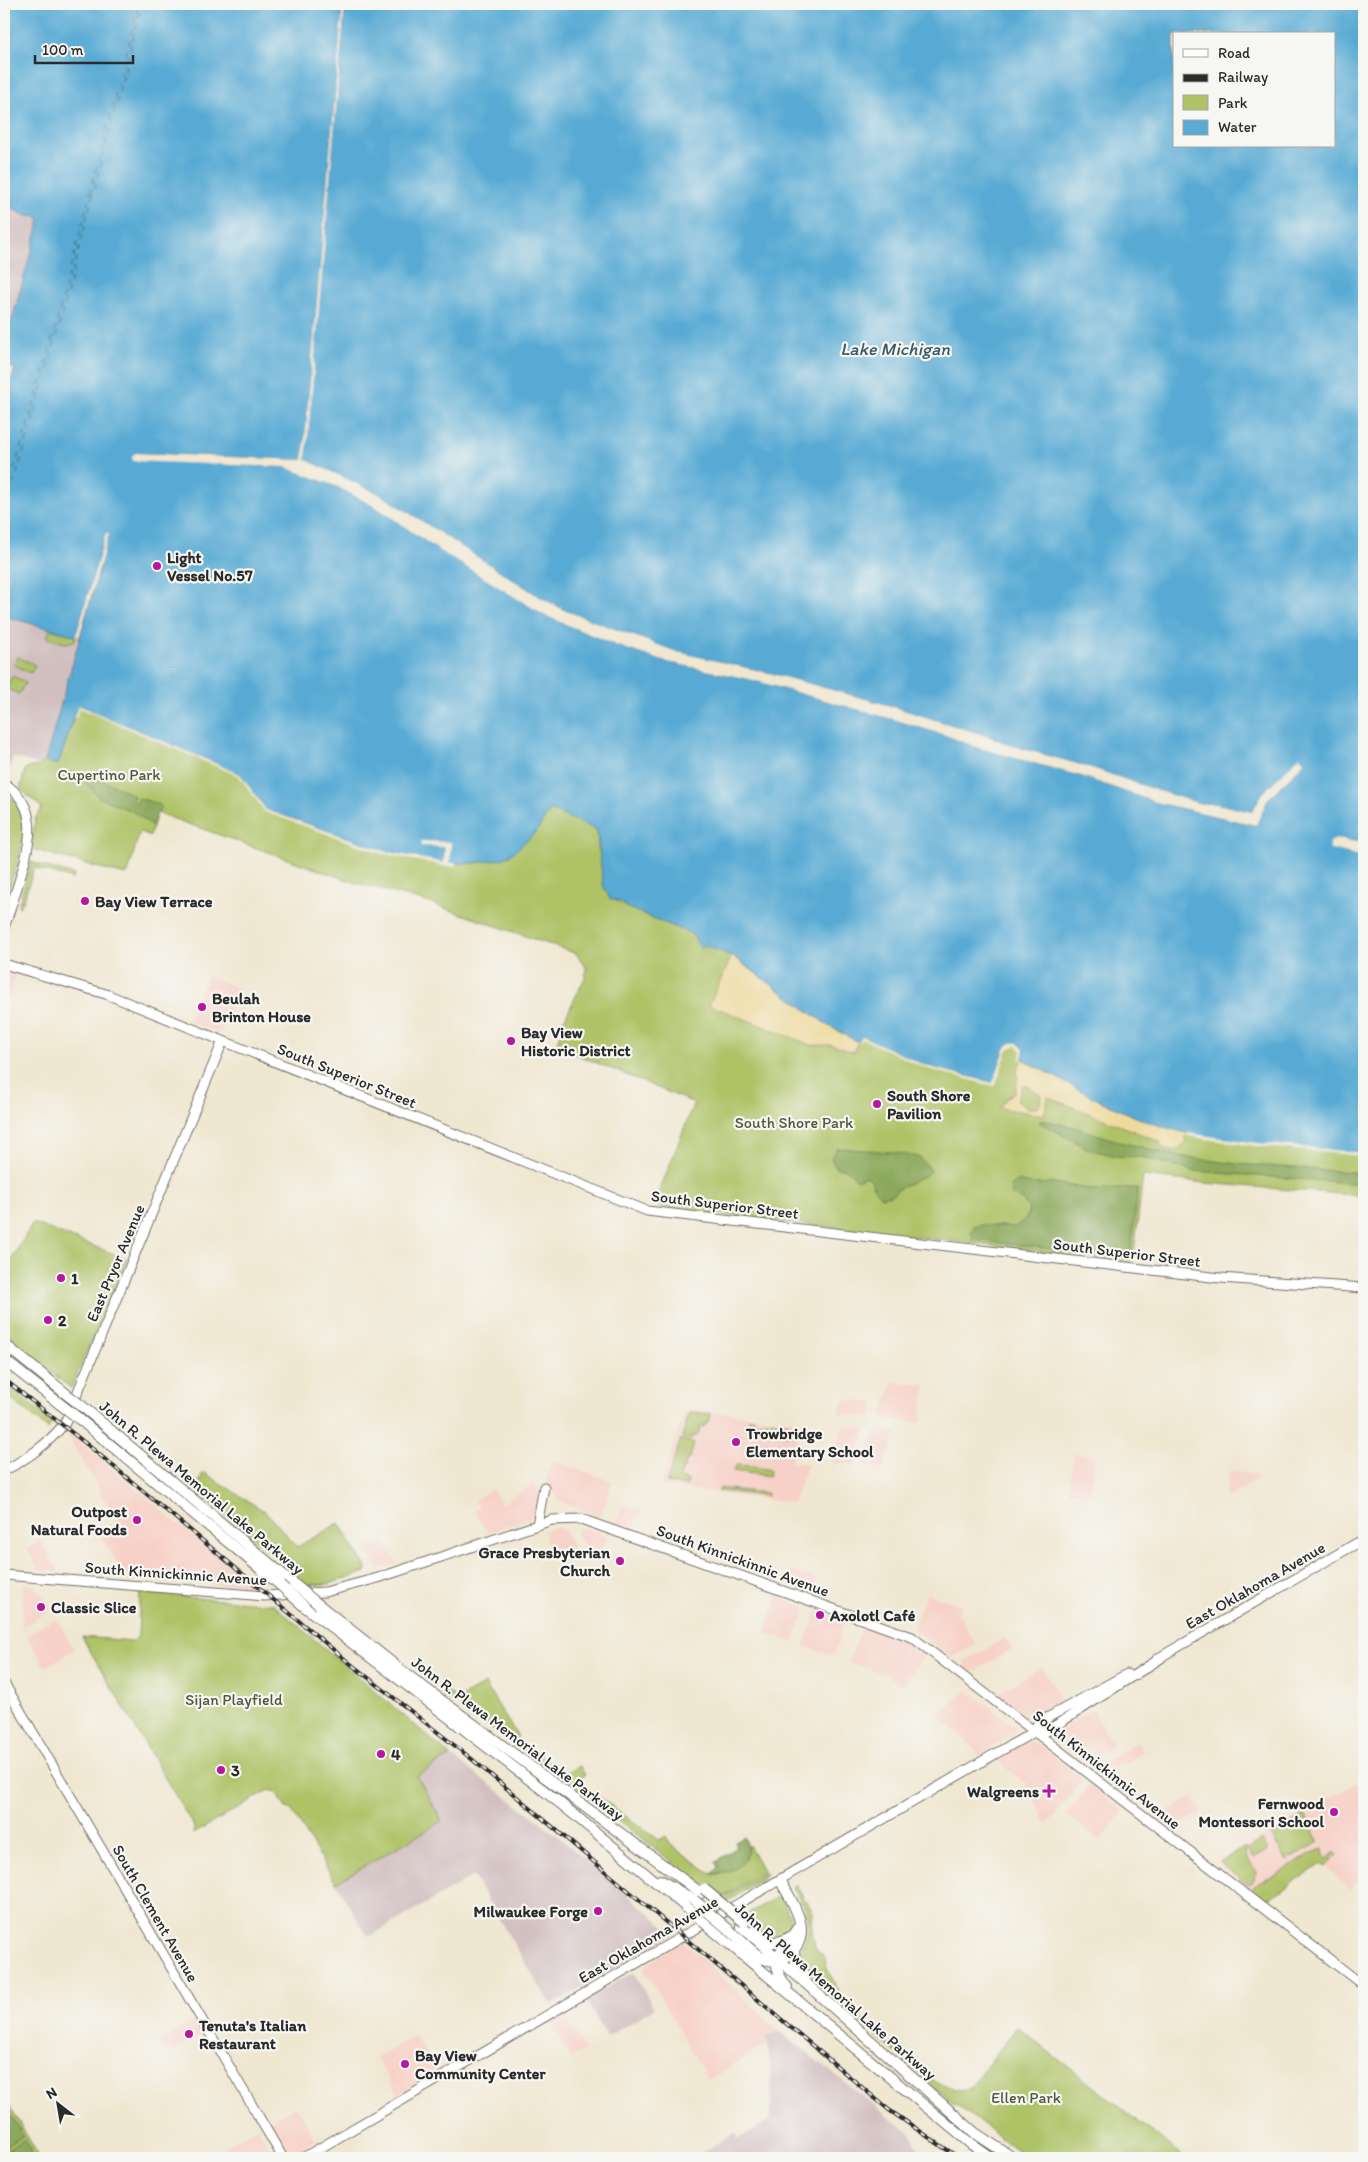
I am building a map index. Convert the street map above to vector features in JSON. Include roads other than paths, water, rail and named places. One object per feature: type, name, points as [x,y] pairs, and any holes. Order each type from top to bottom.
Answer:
[{"type":"main road","name":"John R. Plewa Memorial Lake Parkway","points":[[4,1344],[406,1674],[649,1854],[696,1898],[737,1931],[778,1959],[975,2132],[1012,2158]]},
{"type":"main road","name":"John R. Plewa Memorial Lake Parkway","points":[[4,1360],[78,1418],[304,1606],[648,1874],[696,1898],[737,1931],[794,1998],[971,2144],[991,2158]]},
{"type":"main road","points":[[778,1959],[787,1956],[794,1948],[801,1934],[797,1910],[780,1880]]},
{"type":"main road","points":[[794,1998],[778,1976],[776,1966],[781,1952],[800,1924]]},
{"type":"main road","points":[[737,1931],[772,1942],[780,1942],[793,1936]]},
{"type":"main road","points":[[794,1948],[797,1967],[861,2026],[871,2041]]},
{"type":"street","points":[[4,782],[20,798],[28,813],[30,831],[26,852],[4,928]]},
{"type":"street","name":"South Superior Street","points":[[4,964],[106,994],[647,1211],[1220,1278],[1364,1288]]},
{"type":"street","name":"East Pryor Avenue","points":[[4,1471],[51,1440],[65,1423],[223,1041]]},
{"type":"street","points":[[537,1525],[544,1487]]},
{"type":"street","name":"South Kinnickinnic Avenue","points":[[4,1575],[264,1596],[309,1594],[325,1592],[378,1578],[562,1518],[581,1519],[907,1634],[1364,1986]]},
{"type":"street","name":"East Oklahoma Avenue","points":[[303,2158],[1034,1732],[1038,1723],[1161,1658],[1364,1539]]},
{"type":"street","name":"South Clement Avenue","points":[[4,1683],[283,2158]]},
{"type":"water","name":"Lake Michigan","points":[[4,4],[343,4],[303,460],[135,453],[133,460],[285,467],[338,487],[379,509],[437,549],[544,615],[615,645],[663,661],[749,679],[903,722],[979,748],[1081,776],[1155,802],[1256,825],[1268,799],[1305,762],[1300,757],[1263,793],[1252,812],[1217,804],[1201,804],[1095,769],[1009,745],[990,737],[887,705],[769,673],[677,652],[566,611],[538,596],[381,495],[305,460],[345,4],[1364,4],[1364,843],[1337,839],[1329,843],[1331,849],[1364,857],[1364,1153],[1238,1142],[1188,1133],[1145,1121],[1109,1105],[1022,1059],[1024,1049],[1018,1043],[1006,1047],[994,1083],[926,1066],[862,1036],[858,1042],[829,1026],[732,956],[704,945],[701,949],[692,934],[626,907],[621,902],[610,899],[603,885],[597,830],[552,811],[548,812],[537,831],[515,851],[502,859],[475,863],[445,864],[385,851],[266,810],[240,774],[78,705],[58,765],[45,761],[109,534],[106,533],[76,636],[4,616],[4,382],[10,383],[15,369],[4,366],[4,349],[40,220],[35,215],[26,216],[4,204]]},
{"type":"railway","points":[[4,1379],[89,1446],[347,1661],[473,1760],[889,2110],[959,2158]]},
{"type":"place","name":"Light Vessel No.57","points":[[157,566]]},
{"type":"place","name":"Bay View Terrace","points":[[85,901]]},
{"type":"place","name":"Beulah Brinton House","points":[[202,1007]]},
{"type":"place","name":"Bay View Historic District","points":[[511,1041]]},
{"type":"place","name":"South Shore Pavilion","points":[[877,1104]]},
{"type":"place","name":"1","points":[[61,1278]]},
{"type":"place","name":"2","points":[[48,1320]]},
{"type":"place","name":"Trowbridge Elementary School","points":[[736,1442]]},
{"type":"place","name":"Outpost Natural Foods","points":[[137,1520]]},
{"type":"place","name":"Grace Presbyterian Church","points":[[620,1561]]},
{"type":"place","name":"Classic Slice","points":[[41,1607]]},
{"type":"place","name":"Axolotl Café","points":[[820,1615]]},
{"type":"place","name":"4","points":[[381,1754]]},
{"type":"place","name":"3","points":[[221,1770]]},
{"type":"place","name":"Walgreens","points":[[1049,1791]]},
{"type":"place","name":"Fernwood Montessori School","points":[[1334,1812]]},
{"type":"place","name":"Milwaukee Forge","points":[[598,1911]]},
{"type":"place","name":"Tenuta's Italian Restaurant","points":[[189,2034]]},
{"type":"place","name":"Bay View Community Center","points":[[405,2064]]},
{"type":"park label","name":"Cupertino Park","points":[[109,774]]},
{"type":"park label","name":"South Shore Park","points":[[794,1122]]},
{"type":"park label","name":"Sijan Playfield","points":[[234,1699]]},
{"type":"park label","name":"Ellen Park","points":[[1026,2097]]}]
